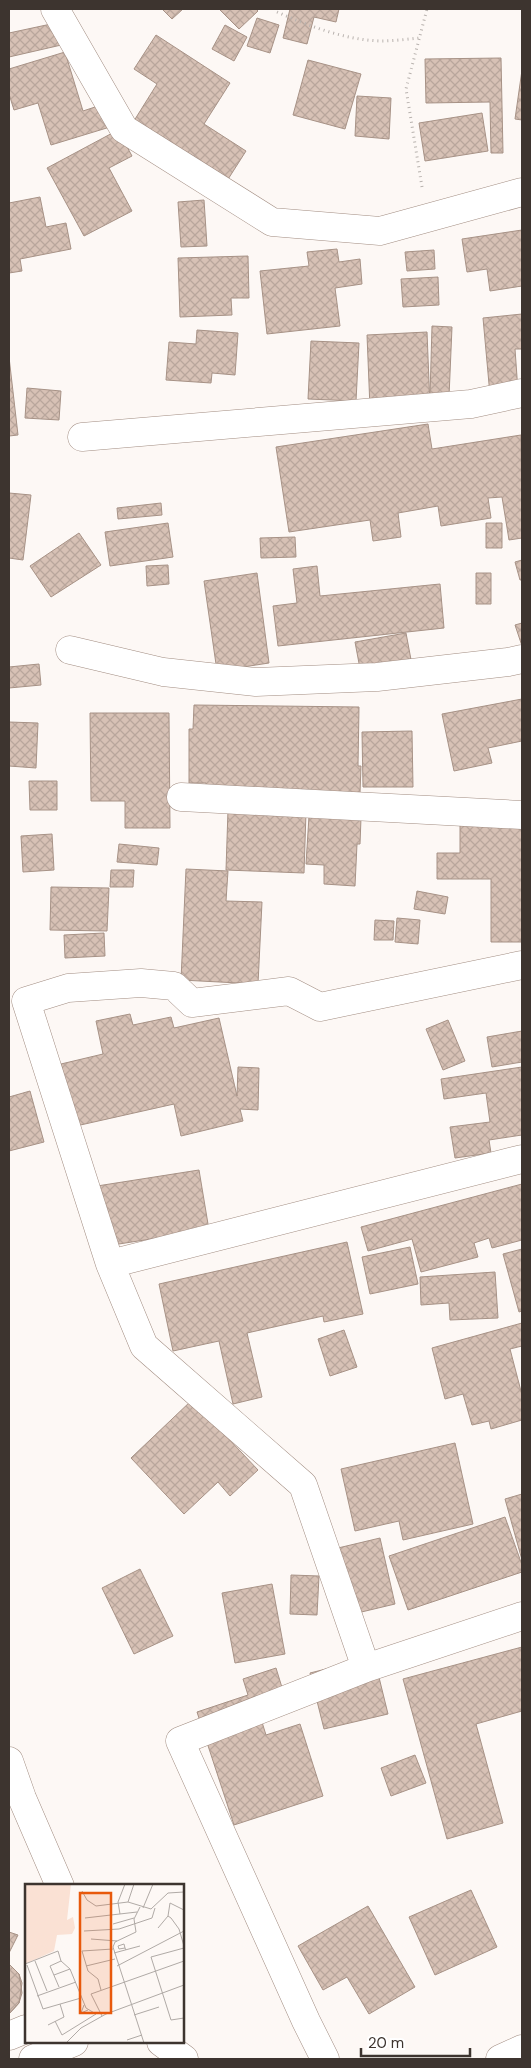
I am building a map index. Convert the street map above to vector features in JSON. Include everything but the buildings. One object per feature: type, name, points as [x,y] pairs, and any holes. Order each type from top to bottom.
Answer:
[{"type":"street","points":[[55,9],[124,129],[272,222],[380,231],[522,192]]},
{"type":"street","points":[[82,438],[471,404],[522,393]]},
{"type":"street","points":[[70,650],[162,672],[256,682],[377,678],[522,659]]},
{"type":"street","points":[[181,797],[522,815]]},
{"type":"street","points":[[366,1668],[303,1485],[144,1346],[110,1264],[26,1002],[68,988],[141,983],[174,986],[192,1003],[289,991],[320,1007],[522,965]]},
{"type":"street","points":[[110,1264],[522,1159]]},
{"type":"street","points":[[326,2059],[306,2021],[180,1741],[366,1668],[522,1616]]},
{"type":"street","points":[[9,1761],[15,1800],[59,1884]]},
{"type":"street","points":[[9,2036],[25,2029]]},
{"type":"street","points":[[9,2043],[17,2059]]},
{"type":"street","points":[[33,2059],[72,2043]]},
{"type":"street","points":[[162,2043],[184,2059]]},
{"type":"street","points":[[500,2059],[522,2049]]},
{"type":"path","points":[[427,218],[406,89],[428,9]]},
{"type":"path","points":[[277,12],[306,24],[348,37],[381,41],[420,38]]}]
